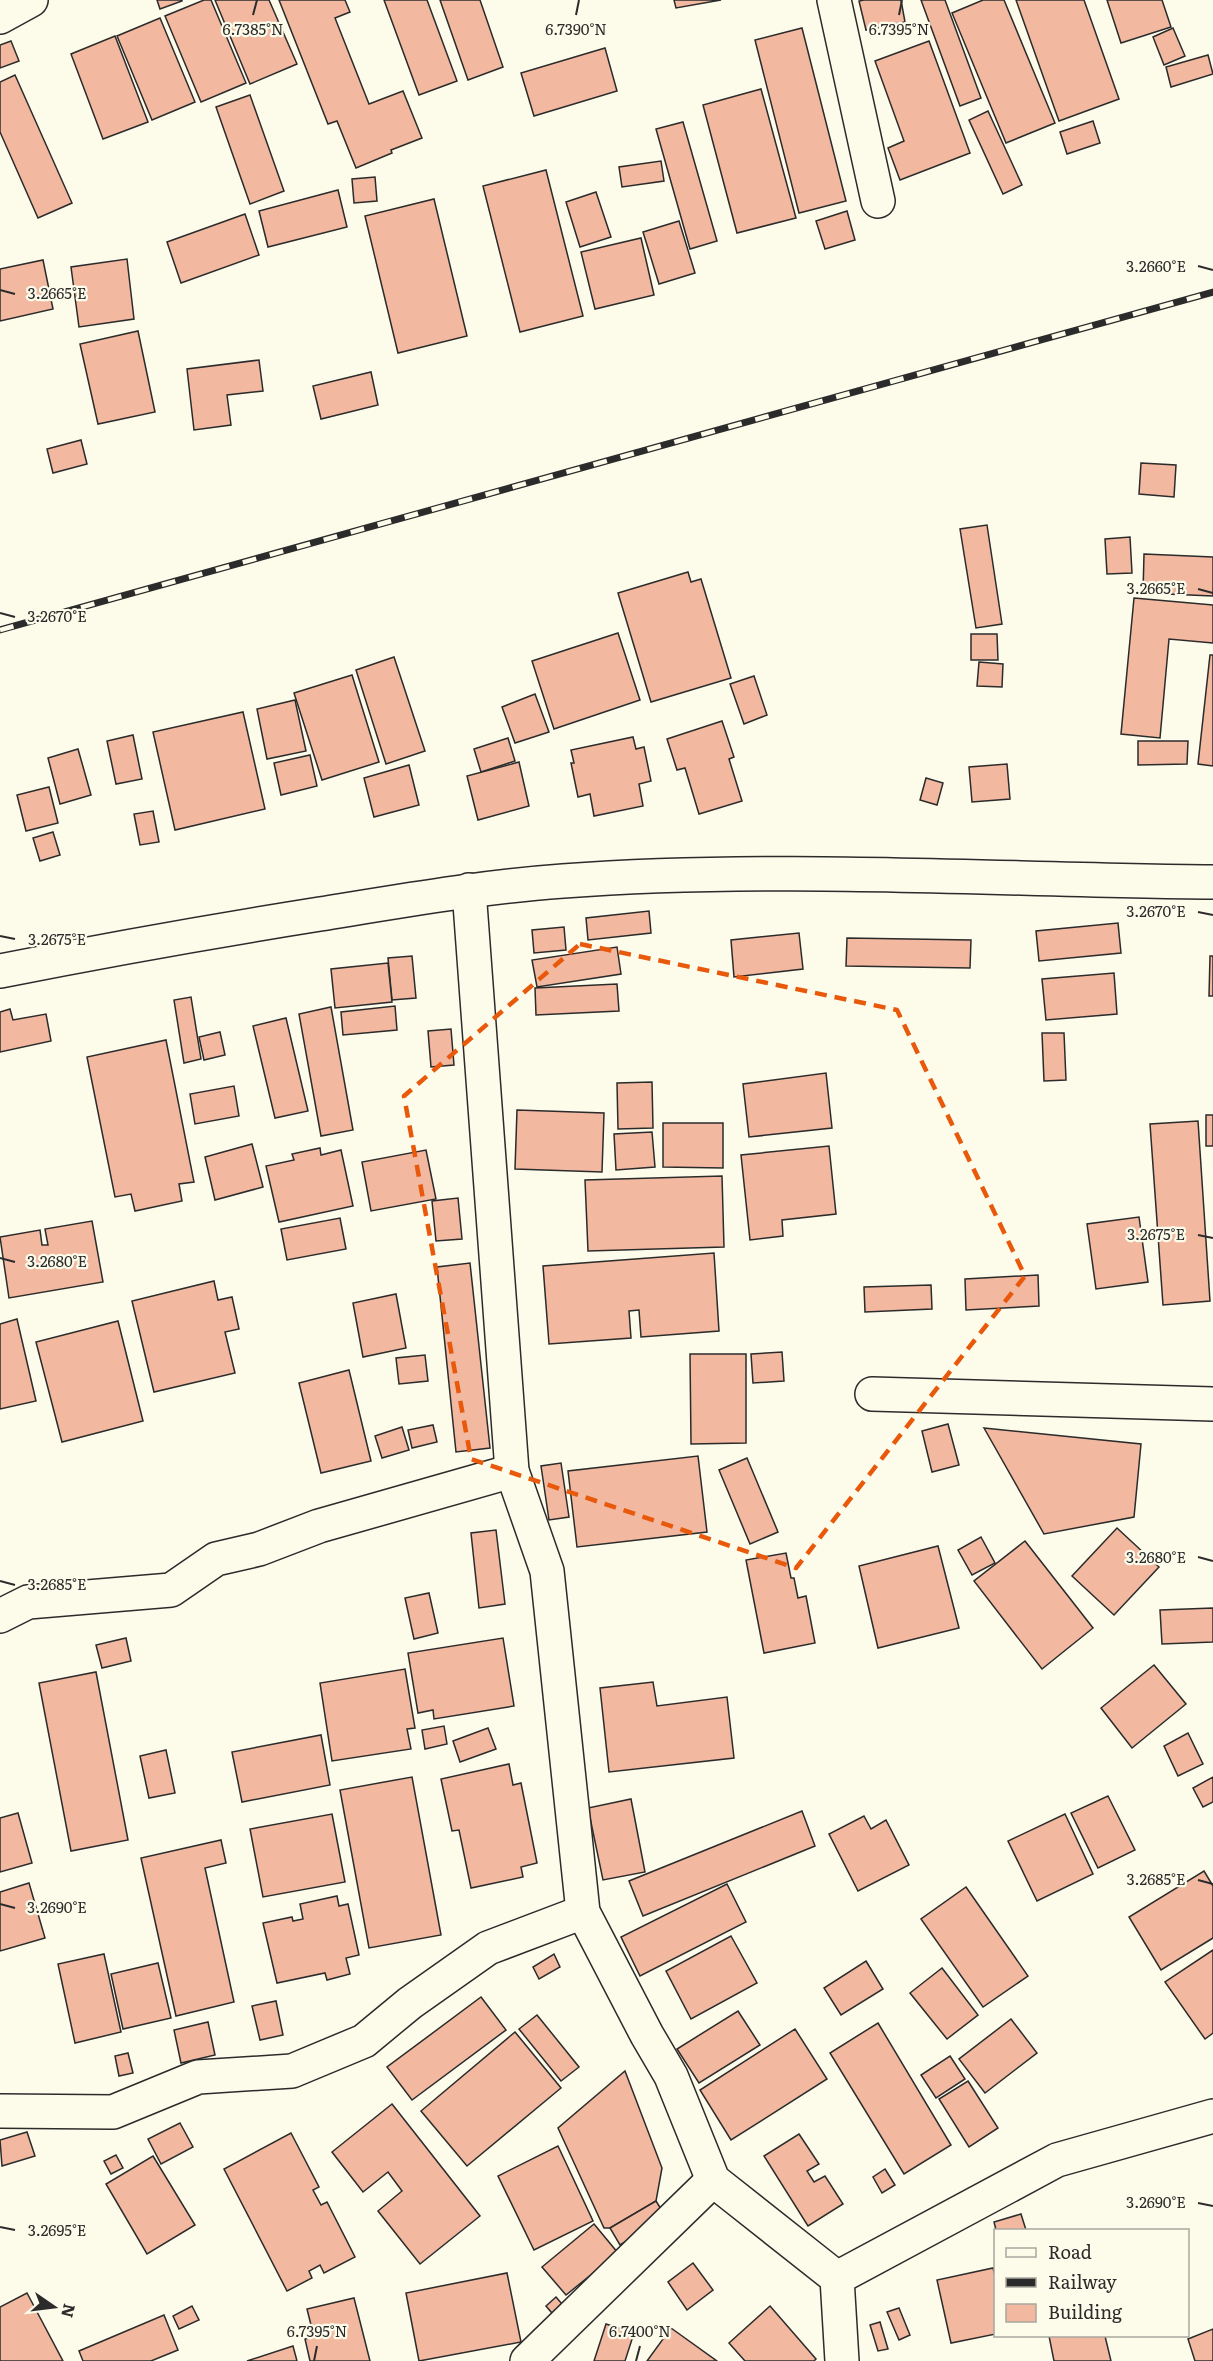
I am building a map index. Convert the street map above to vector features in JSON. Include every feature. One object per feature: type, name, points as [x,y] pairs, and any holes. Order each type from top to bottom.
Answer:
[{"type":"street","points":[[0,17],[31,0]]},
{"type":"street","points":[[834,0],[878,201]]},
{"type":"street","points":[[0,971],[135,944],[469,890],[562,881],[656,876],[950,874],[1062,880],[1213,882]]},
{"type":"street","points":[[469,890],[512,1471],[547,1571],[583,1912],[671,2076],[713,2180],[837,2278],[842,2361]]},
{"type":"street","points":[[872,1394],[1213,1404]]},
{"type":"street","points":[[0,1616],[28,1602],[171,1590],[216,1559],[259,1549],[319,1527],[512,1471]]},
{"type":"street","points":[[0,2111],[113,2112],[198,2077],[292,2071],[364,2041],[410,2003],[488,1948],[583,1912]]},
{"type":"street","points":[[837,2278],[1057,2160],[1213,2116]]},
{"type":"street","points":[[527,2361],[713,2180]]},
{"type":"highlighted area","points":[[580,944],[897,1010],[1025,1276],[796,1568],[471,1459],[404,1096]]},
{"type":"building","points":[[157,0],[182,0],[182,1],[160,9]]},
{"type":"building","points":[[204,0],[211,0],[246,83],[201,102],[165,16]]},
{"type":"building","points":[[215,0],[269,0],[297,64],[250,84]]},
{"type":"building","points":[[279,0],[345,0],[350,12],[335,18],[369,104],[403,91],[422,138],[391,150],[392,153],[356,168],[337,121],[328,124]]},
{"type":"building","points":[[384,0],[427,0],[457,81],[419,95]]},
{"type":"building","points":[[440,0],[480,0],[503,67],[468,80]]},
{"type":"building","points":[[674,0],[721,0],[676,8]]},
{"type":"building","points":[[901,0],[905,22],[866,30],[859,1]]},
{"type":"building","points":[[921,0],[945,0],[981,98],[960,106]]},
{"type":"building","points":[[983,0],[1004,0],[1055,123],[1006,143],[952,13]]},
{"type":"building","points":[[1016,0],[1084,0],[1119,99],[1059,121]]},
{"type":"building","points":[[1107,0],[1162,0],[1171,27],[1121,43]]},
{"type":"building","points":[[160,18],[195,102],[152,120],[117,36]]},
{"type":"building","points":[[802,28],[846,201],[799,213],[755,40]]},
{"type":"building","points":[[1173,28],[1185,56],[1164,65],[1153,37]]},
{"type":"building","points":[[115,36],[148,122],[103,139],[71,54]]},
{"type":"building","points":[[11,41],[19,61],[0,68],[0,45]]},
{"type":"building","points":[[929,41],[970,153],[900,180],[888,148],[904,141],[875,61]]},
{"type":"building","points":[[605,48],[617,91],[534,116],[521,73]]},
{"type":"building","points":[[1208,55],[1213,74],[1171,87],[1166,67]]},
{"type":"building","points":[[15,75],[72,203],[38,218],[0,132],[0,82]]},
{"type":"building","points":[[761,89],[796,218],[737,233],[703,105]]},
{"type":"building","points":[[250,95],[284,191],[250,204],[216,107]]},
{"type":"building","points":[[988,111],[1022,185],[1003,194],[969,120]]},
{"type":"building","points":[[1093,121],[1100,143],[1067,154],[1060,132]]},
{"type":"building","points":[[683,122],[717,241],[690,249],[656,129]]},
{"type":"building","points":[[661,161],[664,181],[622,187],[619,167]]},
{"type":"building","points":[[546,170],[583,316],[520,332],[483,186]]},
{"type":"building","points":[[375,177],[377,201],[354,203],[352,179]]},
{"type":"building","points":[[338,190],[347,227],[268,247],[259,211]]},
{"type":"building","points":[[596,192],[611,237],[580,247],[566,202]]},
{"type":"building","points":[[434,199],[467,336],[398,353],[365,216]]},
{"type":"building","points":[[847,211],[855,240],[825,249],[816,221]]},
{"type":"building","points":[[245,214],[259,255],[181,283],[167,242]]},
{"type":"building","points":[[679,221],[695,273],[659,284],[643,232]]},
{"type":"building","points":[[641,238],[654,295],[595,309],[581,252]]},
{"type":"building","points":[[127,259],[134,319],[79,327],[71,267]]},
{"type":"building","points":[[43,260],[53,309],[0,321],[0,269]]},
{"type":"building","points":[[138,331],[155,412],[98,424],[80,344]]},
{"type":"building","points":[[259,360],[263,391],[227,395],[231,425],[194,430],[187,369]]},
{"type":"building","points":[[371,372],[378,405],[321,419],[313,386]]},
{"type":"building","points":[[81,440],[87,464],[53,473],[47,449]]},
{"type":"building","points":[[1141,463],[1176,465],[1174,497],[1139,494]]},
{"type":"building","points":[[987,525],[1002,624],[976,628],[960,529]]},
{"type":"building","points":[[1130,537],[1132,573],[1107,574],[1105,539]]},
{"type":"building","points":[[1144,554],[1213,557],[1213,596],[1143,593]]},
{"type":"building","points":[[688,572],[691,582],[701,579],[731,678],[651,702],[618,593]]},
{"type":"building","points":[[1134,598],[1213,605],[1213,643],[1169,639],[1160,738],[1121,734]]},
{"type":"building","points":[[618,633],[640,700],[554,729],[532,661]]},
{"type":"building","points":[[971,634],[997,634],[998,660],[971,660]]},
{"type":"building","points":[[1210,655],[1213,655],[1213,766],[1198,764]]},
{"type":"building","points":[[394,657],[425,751],[386,764],[356,670]]},
{"type":"building","points":[[979,662],[1003,664],[1002,687],[977,686]]},
{"type":"building","points":[[352,675],[379,762],[322,780],[294,693]]},
{"type":"building","points":[[754,676],[767,715],[744,724],[730,684]]},
{"type":"building","points":[[535,694],[549,732],[515,743],[502,707]]},
{"type":"building","points":[[295,700],[306,751],[267,759],[257,709]]},
{"type":"building","points":[[243,712],[265,809],[175,830],[153,732]]},
{"type":"building","points":[[722,721],[734,757],[729,759],[742,801],[699,814],[685,768],[677,770],[667,739]]},
{"type":"building","points":[[133,735],[142,779],[116,784],[107,741]]},
{"type":"building","points":[[633,737],[636,749],[644,747],[651,781],[639,784],[643,806],[594,816],[590,794],[578,797],[571,763],[574,763],[571,750]]},
{"type":"building","points":[[508,738],[515,761],[481,772],[474,749]]},
{"type":"building","points":[[1138,741],[1188,741],[1187,764],[1138,765]]},
{"type":"building","points":[[78,749],[91,795],[60,804],[48,758]]},
{"type":"building","points":[[310,755],[317,786],[281,795],[274,763]]},
{"type":"building","points":[[519,762],[529,806],[478,820],[467,776]]},
{"type":"building","points":[[1007,764],[1010,799],[972,802],[969,767]]},
{"type":"building","points":[[409,765],[419,805],[374,817],[364,778]]},
{"type":"building","points":[[926,778],[943,783],[937,805],[920,800]]},
{"type":"building","points":[[49,787],[58,823],[26,831],[17,795]]},
{"type":"building","points":[[153,811],[159,842],[140,845],[134,814]]},
{"type":"building","points":[[53,832],[60,855],[40,861],[33,838]]},
{"type":"building","points":[[649,911],[651,933],[588,940],[586,918]]},
{"type":"building","points":[[1118,923],[1121,953],[1039,961],[1036,931]]},
{"type":"building","points":[[564,927],[566,950],[534,953],[532,930]]},
{"type":"building","points":[[799,933],[803,969],[734,977],[731,940]]},
{"type":"building","points":[[847,938],[971,940],[970,968],[846,966]]},
{"type":"building","points":[[617,947],[621,974],[537,987],[532,960]]},
{"type":"building","points":[[412,956],[416,998],[392,1000],[388,958]]},
{"type":"building","points":[[1210,956],[1213,956],[1213,996],[1209,996]]},
{"type":"building","points":[[388,963],[392,1002],[335,1008],[331,969]]},
{"type":"building","points":[[1114,973],[1117,1014],[1046,1020],[1042,979]]},
{"type":"building","points":[[617,984],[619,1011],[536,1015],[535,988]]},
{"type":"building","points":[[191,997],[201,1059],[184,1063],[174,1000]]},
{"type":"building","points":[[395,1006],[397,1030],[343,1035],[341,1012]]},
{"type":"building","points":[[331,1007],[353,1130],[321,1136],[299,1014]]},
{"type":"building","points":[[10,1009],[13,1020],[46,1014],[51,1041],[0,1052],[0,1012]]},
{"type":"building","points":[[286,1018],[308,1111],[275,1118],[253,1026]]},
{"type":"building","points":[[451,1029],[454,1065],[431,1067],[428,1031]]},
{"type":"building","points":[[220,1032],[225,1055],[204,1060],[199,1037]]},
{"type":"building","points":[[1042,1033],[1064,1033],[1066,1080],[1044,1081]]},
{"type":"building","points":[[166,1040],[194,1182],[179,1184],[182,1201],[135,1211],[131,1194],[115,1197],[87,1057]]},
{"type":"building","points":[[826,1073],[832,1128],[749,1137],[743,1084]]},
{"type":"building","points":[[652,1082],[653,1128],[618,1129],[617,1083]]},
{"type":"building","points":[[234,1086],[239,1116],[195,1124],[190,1094]]},
{"type":"building","points":[[517,1110],[604,1113],[602,1172],[515,1169]]},
{"type":"building","points":[[1206,1115],[1213,1115],[1213,1146],[1206,1146]]},
{"type":"building","points":[[1198,1121],[1210,1301],[1163,1305],[1150,1124]]},
{"type":"building","points":[[663,1123],[723,1123],[723,1168],[663,1167]]},
{"type":"building","points":[[652,1132],[655,1167],[616,1170],[614,1134]]},
{"type":"building","points":[[252,1144],[263,1187],[215,1200],[205,1157]]},
{"type":"building","points":[[829,1146],[836,1214],[782,1220],[783,1236],[750,1240],[741,1155]]},
{"type":"building","points":[[320,1148],[321,1155],[341,1150],[353,1206],[279,1222],[266,1166],[294,1160],[292,1154]]},
{"type":"building","points":[[426,1150],[436,1199],[371,1211],[362,1162]]},
{"type":"building","points":[[722,1176],[724,1247],[588,1251],[585,1180]]},
{"type":"building","points":[[458,1198],[462,1239],[436,1241],[432,1201]]},
{"type":"building","points":[[1139,1217],[1148,1282],[1096,1289],[1087,1224]]},
{"type":"building","points":[[340,1218],[346,1249],[287,1260],[281,1229]]},
{"type":"building","points":[[92,1221],[103,1282],[9,1298],[0,1237],[40,1230],[42,1245],[48,1245],[45,1229]]},
{"type":"building","points":[[714,1253],[719,1331],[641,1337],[639,1310],[629,1311],[631,1338],[549,1344],[543,1266]]},
{"type":"building","points":[[470,1263],[490,1448],[456,1452],[437,1267]]},
{"type":"building","points":[[1038,1275],[1039,1306],[966,1310],[965,1279]]},
{"type":"building","points":[[214,1281],[218,1300],[232,1297],[239,1329],[225,1332],[235,1373],[154,1392],[132,1301]]},
{"type":"building","points":[[931,1285],[932,1309],[865,1312],[864,1287]]},
{"type":"building","points":[[396,1294],[406,1348],[363,1357],[353,1303]]},
{"type":"building","points":[[17,1319],[36,1401],[0,1409],[0,1324]]},
{"type":"building","points":[[118,1321],[143,1421],[62,1442],[36,1342]]},
{"type":"building","points":[[782,1352],[784,1381],[753,1383],[751,1354]]},
{"type":"building","points":[[690,1354],[746,1354],[746,1443],[691,1444]]},
{"type":"building","points":[[425,1355],[428,1381],[399,1384],[396,1358]]},
{"type":"building","points":[[349,1370],[371,1461],[321,1473],[299,1383]]},
{"type":"building","points":[[948,1424],[959,1465],[932,1472],[922,1431]]},
{"type":"building","points":[[433,1425],[437,1442],[412,1448],[408,1430]]},
{"type":"building","points":[[402,1427],[409,1450],[382,1458],[375,1436]]},
{"type":"building","points":[[984,1428],[1141,1444],[1134,1517],[1044,1534]]},
{"type":"building","points":[[698,1456],[707,1532],[577,1547],[568,1471]]},
{"type":"building","points":[[747,1458],[778,1532],[750,1544],[719,1470]]},
{"type":"building","points":[[561,1463],[569,1517],[549,1520],[541,1466]]},
{"type":"building","points":[[1117,1528],[1159,1567],[1114,1615],[1072,1576]]},
{"type":"building","points":[[496,1530],[505,1604],[479,1608],[471,1533]]},
{"type":"building","points":[[981,1537],[995,1563],[972,1575],[958,1550]]},
{"type":"building","points":[[1025,1541],[1093,1628],[1042,1669],[974,1581]]},
{"type":"building","points":[[938,1546],[959,1628],[878,1648],[859,1566]]},
{"type":"building","points":[[786,1553],[798,1598],[806,1596],[815,1643],[764,1653],[746,1560]]},
{"type":"building","points":[[429,1593],[438,1633],[414,1639],[405,1598]]},
{"type":"building","points":[[1213,1608],[1213,1642],[1162,1644],[1160,1610]]},
{"type":"building","points":[[126,1638],[131,1661],[102,1668],[96,1645]]},
{"type":"building","points":[[503,1638],[514,1706],[434,1719],[433,1710],[418,1713],[408,1653]]},
{"type":"building","points":[[1154,1665],[1186,1704],[1132,1748],[1101,1708]]},
{"type":"building","points":[[405,1669],[415,1728],[407,1729],[411,1749],[332,1761],[320,1683]]},
{"type":"building","points":[[96,1672],[128,1840],[71,1851],[39,1683]]},
{"type":"building","points":[[653,1682],[657,1706],[727,1697],[734,1758],[609,1772],[600,1688]]},
{"type":"building","points":[[444,1726],[447,1744],[425,1749],[422,1730]]},
{"type":"building","points":[[488,1728],[496,1749],[460,1762],[453,1741]]},
{"type":"building","points":[[1188,1733],[1203,1764],[1178,1776],[1164,1746]]},
{"type":"building","points":[[321,1735],[330,1785],[242,1802],[232,1752]]},
{"type":"building","points":[[166,1750],[175,1793],[149,1798],[140,1756]]},
{"type":"building","points":[[509,1764],[513,1785],[521,1783],[537,1863],[521,1867],[523,1877],[471,1888],[459,1830],[452,1831],[441,1779]]},
{"type":"building","points":[[412,1777],[441,1935],[369,1948],[340,1790]]},
{"type":"building","points":[[1213,1777],[1213,1802],[1203,1807],[1193,1788]]},
{"type":"building","points":[[1108,1796],[1135,1850],[1098,1868],[1071,1813]]},
{"type":"building","points":[[631,1799],[645,1872],[603,1880],[588,1808]]},
{"type":"building","points":[[802,1811],[815,1846],[643,1916],[629,1881]]},
{"type":"building","points":[[18,1813],[32,1863],[0,1872],[0,1818]]},
{"type":"building","points":[[332,1814],[345,1882],[263,1897],[250,1829]]},
{"type":"building","points":[[1065,1814],[1093,1874],[1037,1901],[1008,1841]]},
{"type":"building","points":[[864,1816],[871,1829],[886,1820],[909,1865],[858,1891],[829,1834]]},
{"type":"building","points":[[221,1840],[226,1863],[205,1868],[234,2002],[176,2016],[141,1858]]},
{"type":"building","points":[[1204,1871],[1213,1886],[1213,1938],[1161,1970],[1129,1917]]},
{"type":"building","points":[[29,1883],[45,1938],[0,1951],[0,1892]]},
{"type":"building","points":[[727,1884],[746,1922],[640,1976],[621,1937]]},
{"type":"building","points":[[966,1887],[1028,1976],[983,2007],[921,1919]]},
{"type":"building","points":[[337,1896],[339,1906],[348,1904],[359,1955],[346,1958],[350,1974],[327,1980],[325,1973],[277,1983],[263,1923],[292,1917],[293,1921],[303,1919],[300,1904]]},
{"type":"building","points":[[731,1936],[757,1983],[691,2019],[666,1971]]},
{"type":"building","points":[[1213,1950],[1213,2033],[1205,2039],[1165,1982]]},
{"type":"building","points":[[104,1954],[121,2032],[75,2043],[58,1964]]},
{"type":"building","points":[[554,1954],[560,1967],[539,1979],[533,1967]]},
{"type":"building","points":[[866,1961],[883,1989],[841,2015],[824,1988]]},
{"type":"building","points":[[158,1963],[171,2018],[123,2029],[111,1974]]},
{"type":"building","points":[[942,1968],[978,2015],[947,2039],[910,1993]]},
{"type":"building","points":[[481,1997],[506,2030],[412,2100],[387,2067]]},
{"type":"building","points":[[276,2001],[283,2035],[260,2040],[252,2006]]},
{"type":"building","points":[[738,2011],[760,2045],[699,2083],[677,2049]]},
{"type":"building","points":[[537,2015],[579,2067],[561,2081],[519,2029]]},
{"type":"building","points":[[1011,2019],[1037,2053],[985,2093],[959,2059]]},
{"type":"building","points":[[208,2022],[215,2055],[181,2063],[174,2030]]},
{"type":"building","points":[[878,2023],[951,2145],[904,2174],[830,2053]]},
{"type":"building","points":[[795,2029],[827,2079],[731,2140],[700,2090]]},
{"type":"building","points":[[515,2032],[561,2088],[467,2166],[421,2111]]},
{"type":"building","points":[[128,2053],[133,2073],[119,2076],[115,2056]]},
{"type":"building","points":[[950,2056],[965,2079],[936,2098],[921,2075]]},
{"type":"building","points":[[625,2071],[662,2168],[656,2201],[610,2228],[604,2228],[558,2128]]},
{"type":"building","points":[[968,2081],[998,2128],[969,2147],[939,2099]]},
{"type":"building","points":[[392,2104],[480,2216],[420,2264],[378,2211],[402,2191],[388,2172],[363,2192],[332,2152]]},
{"type":"building","points":[[180,2123],[193,2147],[161,2164],[148,2139]]},
{"type":"building","points":[[27,2132],[35,2156],[2,2166],[0,2140]]},
{"type":"building","points":[[291,2133],[319,2187],[313,2190],[321,2205],[327,2202],[355,2257],[324,2273],[320,2265],[309,2271],[312,2278],[287,2291],[224,2169]]},
{"type":"building","points":[[799,2134],[819,2164],[807,2171],[814,2182],[825,2176],[843,2204],[808,2226],[764,2156]]},
{"type":"building","points":[[558,2146],[593,2221],[534,2250],[498,2176]]},
{"type":"building","points":[[116,2155],[123,2168],[111,2174],[104,2161]]},
{"type":"building","points":[[153,2156],[195,2225],[147,2254],[106,2184]]},
{"type":"building","points":[[885,2169],[895,2185],[882,2193],[873,2177]]},
{"type":"building","points":[[656,2201],[666,2217],[620,2245],[610,2228]]},
{"type":"building","points":[[1021,2214],[1026,2229],[996,2229],[994,2222]]},
{"type":"building","points":[[594,2224],[618,2253],[566,2295],[542,2267]]},
{"type":"building","points":[[693,2263],[713,2290],[687,2310],[668,2282]]},
{"type":"building","points":[[993,2268],[994,2334],[951,2343],[937,2280]]},
{"type":"building","points":[[507,2273],[521,2342],[419,2361],[406,2293]]},
{"type":"building","points":[[27,2293],[63,2361],[0,2361],[0,2307]]},
{"type":"building","points":[[556,2297],[568,2311],[557,2319],[546,2306]]},
{"type":"building","points":[[354,2298],[370,2361],[310,2361],[305,2339],[314,2337],[307,2309]]},
{"type":"building","points":[[192,2306],[199,2320],[179,2329],[173,2316]]},
{"type":"building","points":[[770,2306],[816,2359],[814,2361],[745,2361],[729,2343]]},
{"type":"building","points":[[899,2308],[910,2335],[899,2340],[887,2312]]},
{"type":"building","points":[[164,2315],[178,2350],[151,2361],[83,2361],[79,2351]]},
{"type":"building","points":[[880,2322],[888,2349],[878,2351],[870,2325]]},
{"type":"building","points":[[606,2324],[634,2333],[625,2361],[594,2361]]},
{"type":"building","points":[[671,2328],[717,2361],[647,2361]]},
{"type":"building","points":[[1213,2329],[1213,2361],[1195,2361],[1188,2339]]},
{"type":"building","points":[[1049,2337],[1105,2337],[1111,2361],[1054,2361]]},
{"type":"building","points":[[293,2346],[297,2361],[247,2361]]},
{"type":"railway","points":[[0,630],[1213,292]]}]
